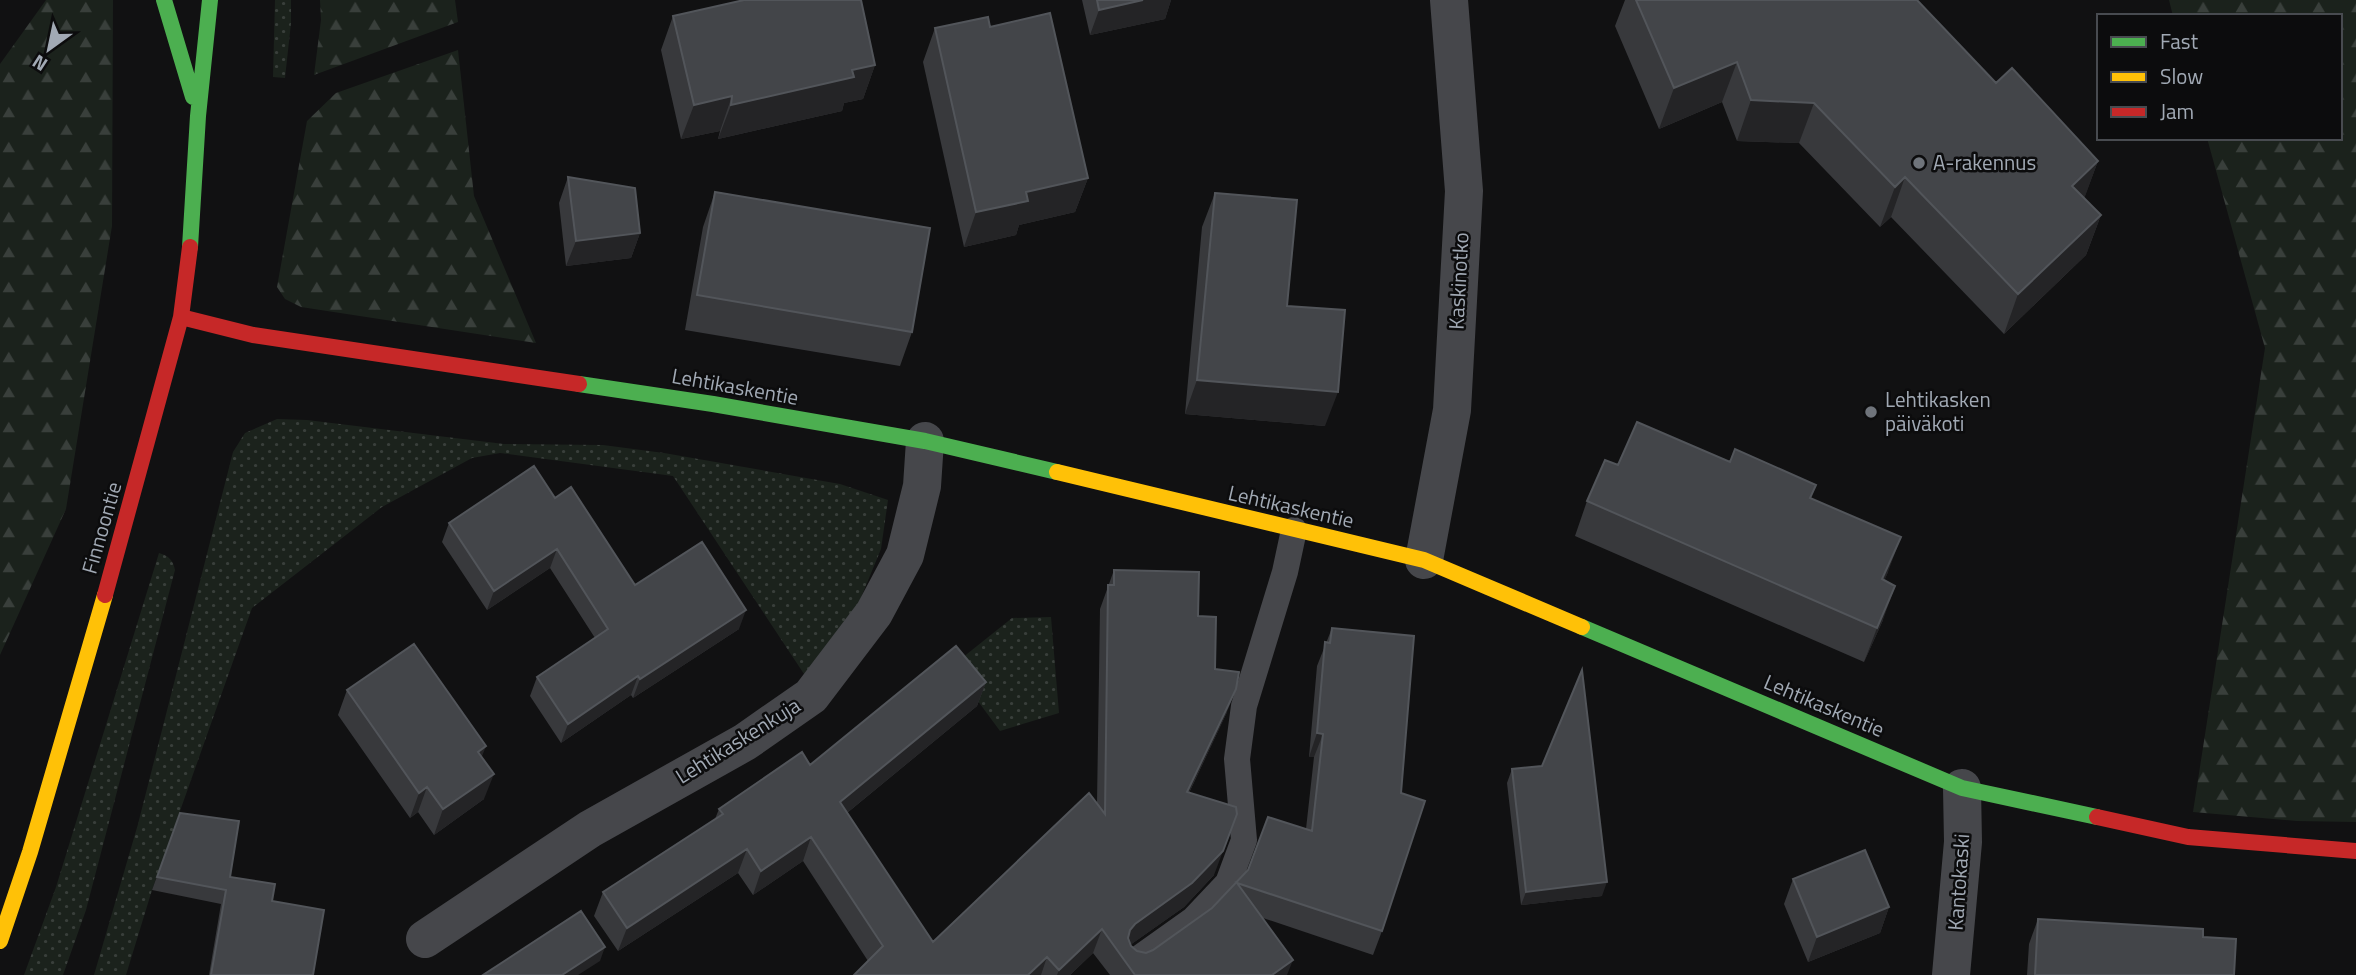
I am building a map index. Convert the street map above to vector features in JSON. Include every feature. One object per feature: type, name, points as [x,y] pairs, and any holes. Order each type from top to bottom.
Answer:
[{"type":"street","name":"Finnoontie","points":[[164,0],[198,116]]},
{"type":"street","name":"Finnoontie","points":[[0,942],[30,852],[121,542],[181,317],[190,250],[198,116],[209,0]]},
{"type":"street","name":"Kaskinotko","points":[[1424,560],[1452,410],[1464,191],[1449,0]]},
{"type":"street","name":"Lehtikaskentie","points":[[181,317],[253,335],[713,404],[925,442],[1424,560],[1962,788],[2188,837],[2356,851]]},
{"type":"street","name":"Lehtikaskenkuja","points":[[425,939],[590,829],[745,742],[811,696],[874,613],[905,555],[922,486],[925,442]]},
{"type":"street","name":"Kantokaski","points":[[1951,975],[1964,842],[1962,788]]},
{"type":"lane","points":[[1135,961],[1194,919],[1228,883],[1232,873],[1244,840],[1237,759],[1244,706],[1285,572],[1294,530]]},
{"type":"green space","points":[[46,0],[113,0],[112,226],[66,509],[0,655],[0,64]]},
{"type":"green space","points":[[275,0],[291,0],[285,78],[273,77]]},
{"type":"green space","points":[[320,0],[455,0],[458,22],[314,75],[321,20]]},
{"type":"green space","points":[[2169,0],[2356,0],[2356,822],[2297,821],[2193,812],[2265,348],[2208,140],[2342,140],[2342,14],[2172,14]]},
{"type":"green space","points":[[458,50],[474,196],[536,343],[301,307],[285,299],[277,287],[307,121],[336,93]]},
{"type":"green space","points":[[277,419],[307,420],[504,444],[603,445],[840,484],[888,500],[881,549],[853,617],[804,674],[673,476],[500,453],[472,458],[382,507],[252,608],[152,890],[126,975],[94,975],[138,824],[233,452],[245,433]]},
{"type":"green space","points":[[159,553],[170,559],[175,570],[86,910],[63,975],[24,975],[56,887]]},
{"type":"green space","points":[[1051,617],[1059,713],[1000,731],[952,666],[1012,618]]},
{"type":"building","points":[[744,0],[861,0],[875,65],[852,70],[854,77],[731,105],[732,96],[694,105],[673,16]]},
{"type":"building","points":[[1097,0],[1143,0],[1099,10]]},
{"type":"building","name":"A-rakennus","points":[[1636,0],[1917,0],[1996,83],[2012,68],[2098,161],[2072,186],[2101,215],[2018,294],[1905,177],[1895,187],[1814,103],[1751,100],[1737,62],[1674,88]]},
{"type":"building","points":[[1050,13],[1088,178],[1026,192],[1028,201],[976,212],[935,28],[988,17],[990,27]]},
{"type":"building","points":[[568,177],[635,188],[640,233],[576,241]]},
{"type":"building","points":[[715,192],[930,228],[912,332],[697,295]]},
{"type":"building","points":[[1215,193],[1297,200],[1287,306],[1345,310],[1338,392],[1197,380]]},
{"type":"building","points":[[1637,422],[1730,462],[1735,449],[1816,485],[1810,498],[1901,537],[1882,579],[1895,586],[1877,628],[1587,501],[1605,460],[1618,465]]},
{"type":"building","points":[[534,466],[555,498],[571,487],[635,585],[702,542],[746,610],[640,679],[638,676],[568,724],[537,677],[608,629],[557,549],[494,591],[449,523]]},
{"type":"building","points":[[1114,570],[1199,572],[1198,616],[1216,617],[1215,669],[1239,672],[1236,689],[1187,792],[1236,807],[1237,814],[1223,851],[1192,883],[1135,924],[1128,938],[1131,946],[1146,953],[1153,950],[1212,908],[1248,870],[1268,817],[1312,831],[1323,734],[1317,733],[1325,642],[1330,643],[1332,628],[1414,636],[1401,793],[1425,801],[1382,931],[1237,883],[1293,960],[1272,975],[1135,975],[1102,929],[1059,970],[1047,957],[1028,975],[854,975],[883,946],[811,837],[761,871],[747,849],[627,928],[603,892],[723,814],[719,809],[802,752],[810,765],[956,646],[986,682],[840,802],[933,942],[1089,793],[1105,814],[1108,585],[1114,585]]},
{"type":"building","points":[[414,644],[486,746],[478,752],[494,774],[443,809],[427,787],[419,793],[347,690]]},
{"type":"building","points":[[1582,670],[1607,882],[1526,892],[1512,769],[1542,766]]},
{"type":"building","points":[[180,813],[239,821],[230,877],[275,884],[272,901],[324,910],[313,975],[211,975],[226,890],[157,877]]},
{"type":"building","points":[[1865,850],[1889,907],[1817,937],[1793,879]]},
{"type":"building","points":[[581,911],[605,947],[562,975],[483,975]]},
{"type":"building","points":[[2038,919],[2203,929],[2203,937],[2236,939],[2234,975],[2035,975]]},
{"type":"traffic: fast","points":[[164,0],[193,97]]},
{"type":"traffic: fast","points":[[190,247],[198,116],[210,0]]},
{"type":"traffic: fast","points":[[579,384],[925,441],[1057,472]]},
{"type":"traffic: fast","points":[[1582,627],[1962,788],[2097,817]]},
{"type":"traffic: slow","points":[[1057,472],[1424,560],[1582,627]]},
{"type":"traffic: slow","points":[[0,941],[30,852],[105,595]]},
{"type":"traffic: jam","points":[[105,595],[181,317],[190,247]]},
{"type":"traffic: jam","points":[[181,317],[253,335],[579,384]]},
{"type":"traffic: jam","points":[[2097,817],[2188,837],[2356,851]]},
{"type":"place","name":"A-rakennus","points":[[1919,163]]},
{"type":"place","name":"Lehtikasken päiväkoti","points":[[1871,412]]}]
